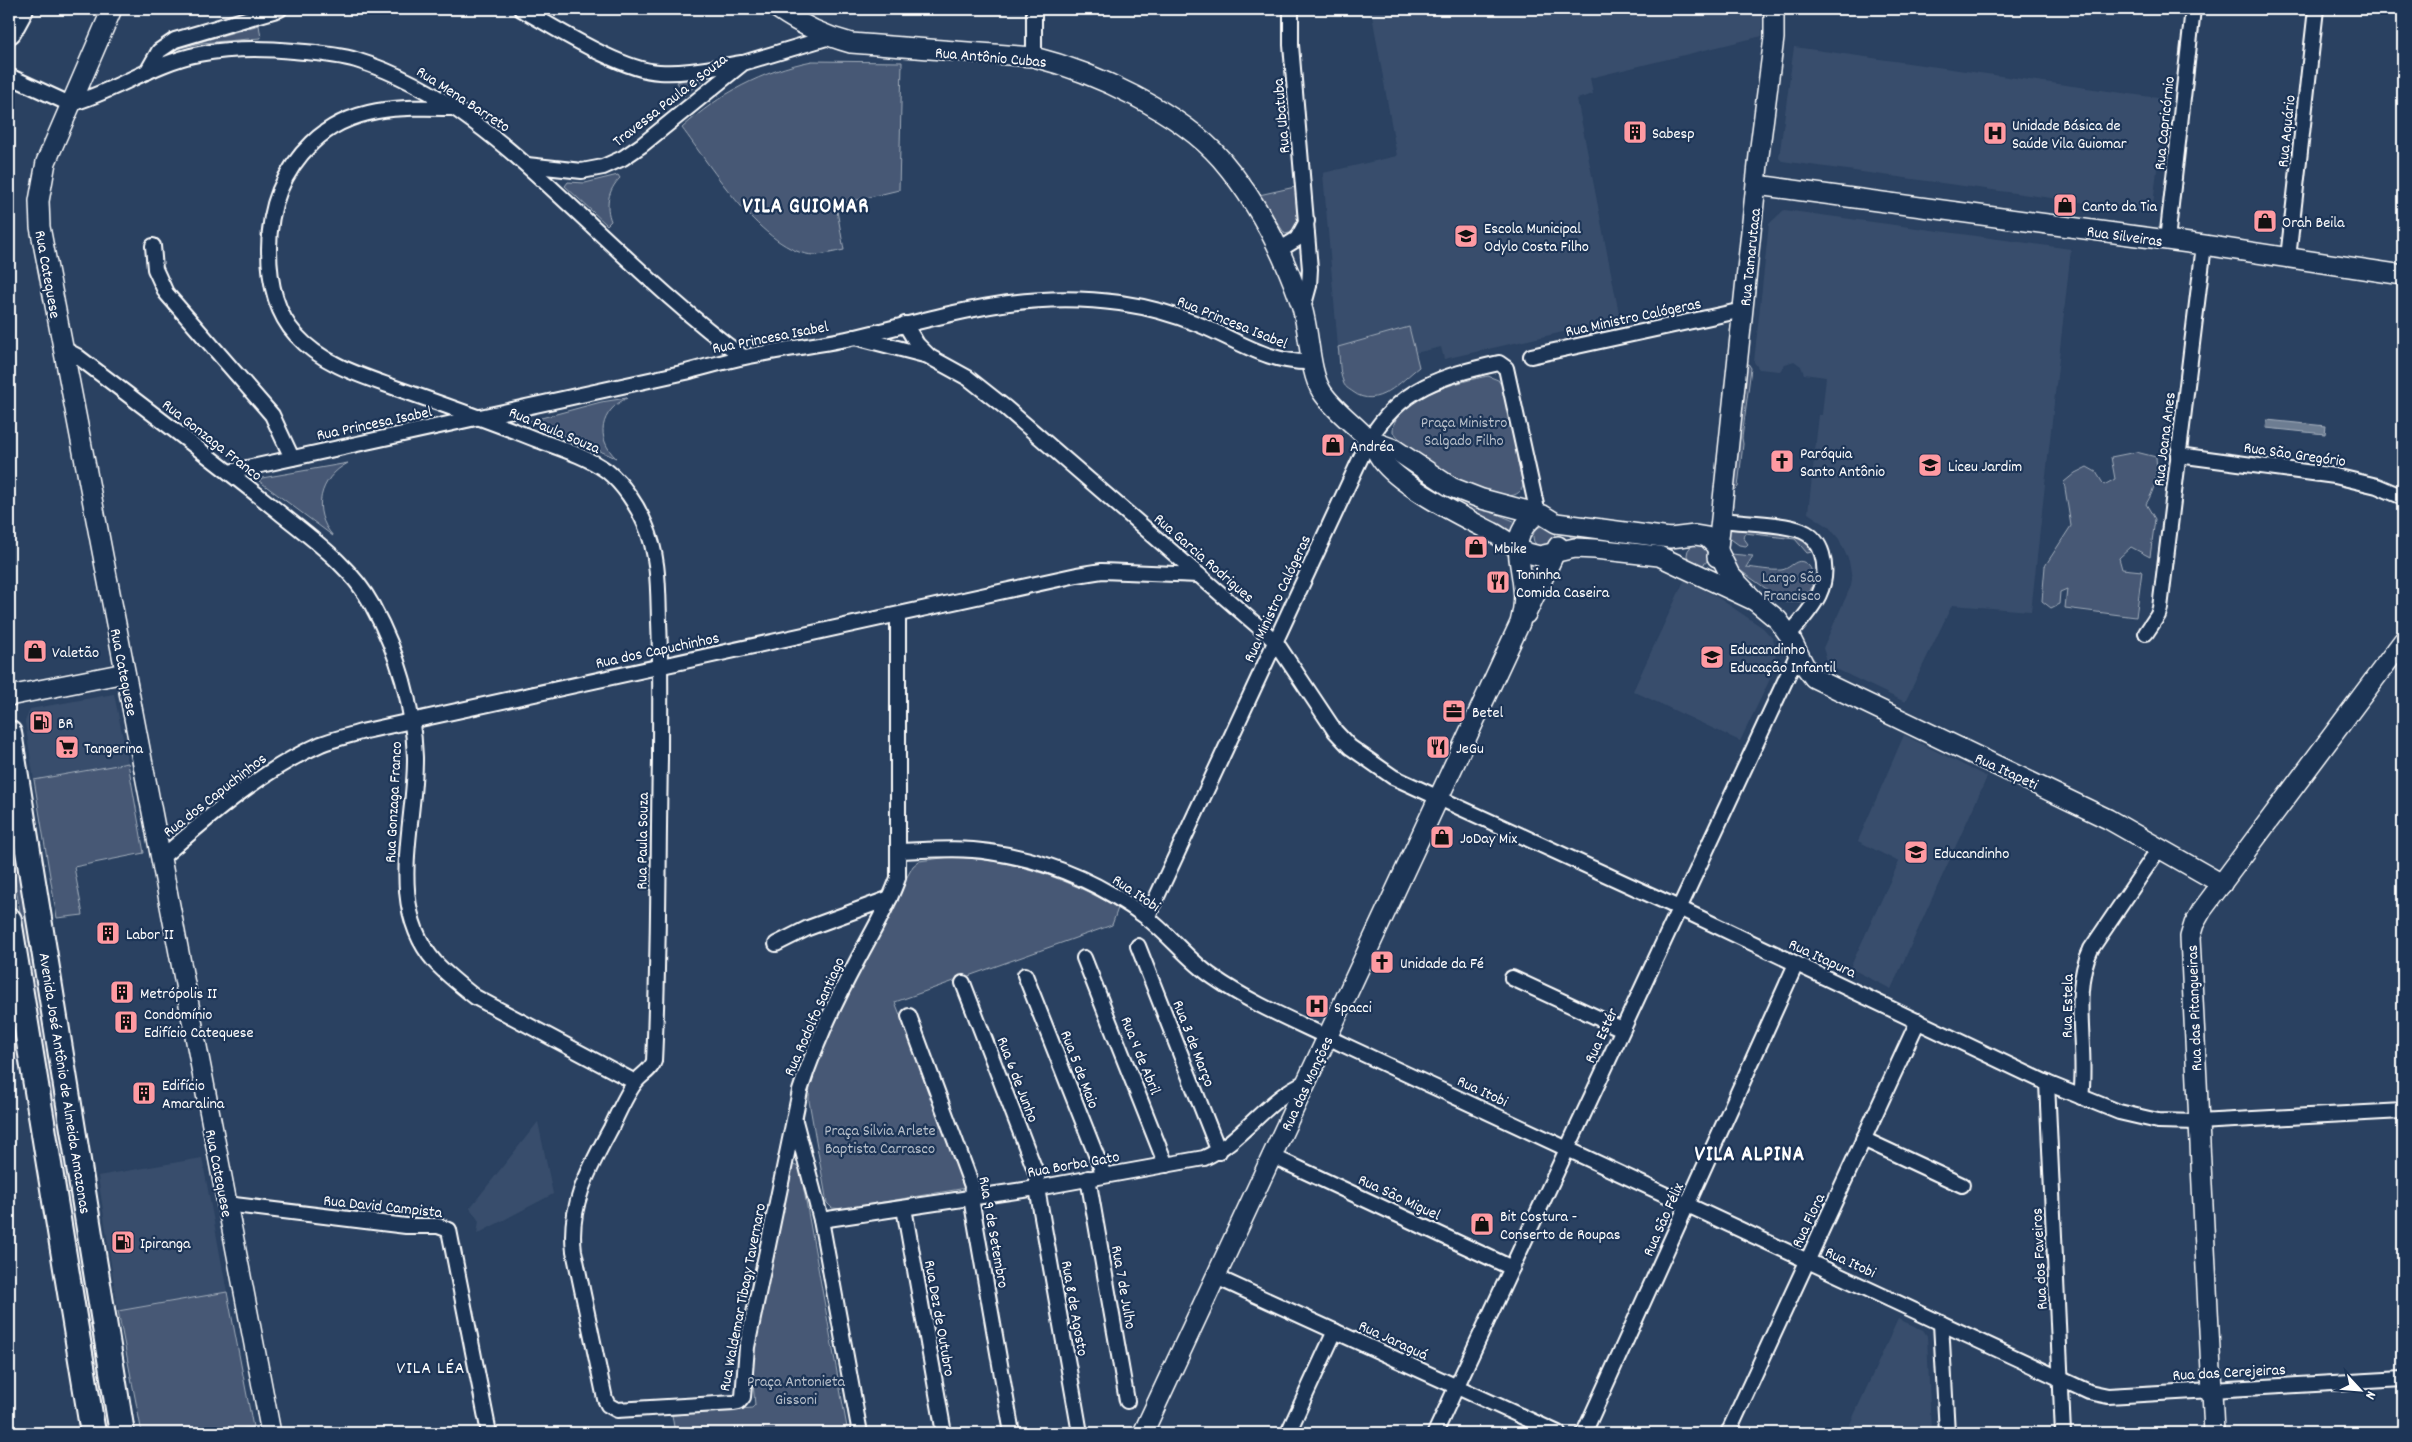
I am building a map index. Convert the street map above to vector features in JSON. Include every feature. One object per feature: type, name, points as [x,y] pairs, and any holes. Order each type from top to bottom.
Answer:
[{"type":"highway","points":[[9,31],[22,9]]},
{"type":"highway","name":"Avenida José Antônio de Almeida Amazonas","points":[[9,733],[122,1433]]},
{"type":"highway","name":"Avenida José Antônio de Almeida Amazonas","points":[[9,920],[94,1433]]},
{"type":"street","name":"Rua Catequese","points":[[112,9],[46,162],[38,207],[42,241],[62,348],[226,1204],[272,1433]]},
{"type":"street","points":[[147,72],[159,52],[175,40],[280,9]]},
{"type":"street","points":[[521,9],[620,62],[641,69],[677,73],[743,63]]},
{"type":"street","name":"Rua Antônio Cubas","points":[[778,9],[806,26],[830,37],[876,46],[1034,57],[1100,78],[1164,114],[1193,135],[1220,158],[1235,178],[1260,214],[1279,250],[1303,308],[1317,381],[1326,398],[1369,440],[1384,464],[1411,485],[1517,548]]},
{"type":"street","points":[[1034,9],[1034,57]]},
{"type":"street","name":"Rua Tamarutaca","points":[[1718,552],[1774,38],[1774,9]]},
{"type":"street","name":"Rua Capricórnio","points":[[2167,240],[2193,9]]},
{"type":"street","name":"Rua Aquário","points":[[2288,258],[2316,9]]},
{"type":"street","name":"Rua Ubatuba","points":[[1290,10],[1291,45],[1310,269],[1309,286],[1303,308]]},
{"type":"street","name":"Travessa Paula e Souza","points":[[527,165],[582,171],[603,168],[623,158],[743,63],[830,37]]},
{"type":"street","name":"Rua Mena Barreto","points":[[70,104],[94,98],[175,60],[229,50],[256,48],[334,55],[356,60],[399,77],[454,108],[497,138],[676,304],[743,357]]},
{"type":"street","points":[[9,76],[70,104]]},
{"type":"street","name":"Rua Paula Souza","points":[[454,108],[404,107],[377,110],[357,115],[320,134],[296,160],[279,190],[270,224],[269,258],[275,298],[281,312],[296,335],[306,345],[328,360],[358,375],[480,417],[589,460],[619,482],[646,526],[658,568],[661,666],[654,1061],[651,1067],[635,1082]]},
{"type":"street","name":"Rua Silveiras","points":[[1757,184],[2204,245],[2403,275]]},
{"type":"street","points":[[1279,250],[1297,239],[1307,220]]},
{"type":"street","name":"Rua Joana Anes","points":[[2146,632],[2158,615],[2160,608],[2204,245]]},
{"type":"street","points":[[154,246],[155,269],[166,292],[272,415],[292,458]]},
{"type":"street","name":"Rua Princesa Isabel","points":[[229,472],[686,372],[743,357],[855,337],[986,305],[1043,299],[1092,300],[1165,312],[1202,326],[1271,358],[1294,363],[1313,362]]},
{"type":"street","name":"Rua Ministro Calógeras","points":[[1530,356],[1743,310]]},
{"type":"street","name":"Rua Garcia Rodrigues","points":[[905,324],[917,344],[928,356]]},
{"type":"street","name":"Rua Garcia Rodrigues","points":[[855,337],[928,356],[968,378],[1000,402],[1275,641],[1326,720],[1350,747],[1393,777],[1439,799]]},
{"type":"street","name":"Rua Gonzaga Franco","points":[[62,348],[77,356],[229,472],[341,564],[364,590],[382,624],[398,662],[412,720],[414,775],[406,892],[412,918],[424,946],[452,979],[475,997],[635,1082]]},
{"type":"street","name":"Rua Ministro Calógeras","points":[[1147,918],[1369,440],[1388,412],[1426,385],[1453,374],[1502,364],[1506,368],[1538,514]]},
{"type":"street","name":"Rua Antônio Cubas","points":[[1369,440],[1394,449],[1451,488],[1482,499],[1538,514],[1556,523],[1670,538],[1691,536]]},
{"type":"street","name":"Rua São Gregório","points":[[2178,455],[2335,476],[2377,486],[2403,497]]},
{"type":"street","points":[[1722,512],[1794,528],[1809,535],[1821,550],[1825,570],[1824,583],[1820,595],[1789,635]]},
{"type":"street","name":"Rua Tamarutaca","points":[[1691,536],[1722,512]]},
{"type":"street","points":[[1538,514],[1527,522],[1520,532],[1517,548],[1532,555],[1575,548],[1604,549],[1659,556],[1755,601]]},
{"type":"street","points":[[1555,552],[1560,535],[1556,523]]},
{"type":"street","points":[[1680,565],[1677,554],[1679,547],[1691,536],[1711,541],[1728,571],[1755,601],[1778,620],[1789,635],[1798,653]]},
{"type":"street","name":"Rua das Monções","points":[[1517,548],[1524,597],[1520,623]]},
{"type":"street","name":"Rua das Monções","points":[[1143,1433],[1520,623],[1528,612],[1555,552]]},
{"type":"street","points":[[1699,574],[1712,567],[1718,552]]},
{"type":"street","name":"Rua dos Capuchinhos","points":[[160,860],[250,785],[289,759],[323,743],[412,720],[1102,571],[1199,575]]},
{"type":"street","name":"Rua Rodolfo Santiago","points":[[860,1433],[821,1220],[794,1117],[811,1058],[855,964],[890,898],[898,878],[898,615]]},
{"type":"street","name":"Rua das Pitangueiras","points":[[2214,1433],[2190,937],[2194,924],[2202,910],[2401,646]]},
{"type":"street","name":"Rua Itapeti","points":[[1798,653],[1809,672],[1823,683],[2108,819],[2222,884]]},
{"type":"street","name":"Rua Estér","points":[[1435,1433],[1798,653]]},
{"type":"street","points":[[9,696],[125,673]]},
{"type":"street","name":"Rua Itapura","points":[[1439,799],[1679,908],[2047,1083],[2144,1119],[2198,1122],[2403,1111]]},
{"type":"street","name":"Rua Estela","points":[[2081,1097],[2084,1079],[2081,980],[2085,963],[2092,949],[2160,847]]},
{"type":"street","name":"Rua Itobi","points":[[899,851],[950,849],[989,852],[1012,856],[1066,872],[1094,885],[1147,918],[1191,960],[1239,994],[2061,1379]]},
{"type":"street","points":[[776,944],[808,928],[890,898]]},
{"type":"street","name":"Rua 3 de Março","points":[[1138,946],[1219,1152]]},
{"type":"street","name":"Rua 4 de Abril","points":[[1084,958],[1166,1165]]},
{"type":"street","name":"Rua São Félix","points":[[1584,1433],[1796,964]]},
{"type":"street","name":"Rua 5 de Maio","points":[[1025,975],[1104,1175]]},
{"type":"street","points":[[1512,978],[1622,1029]]},
{"type":"street","name":"Rua 6 de Junho","points":[[963,983],[1037,1175],[1037,1188]]},
{"type":"street","name":"Rua 9 de Setembro","points":[[908,1016],[972,1186],[972,1198],[1012,1433]]},
{"type":"street","name":"Rua Flora","points":[[1728,1433],[1918,1021]]},
{"type":"street","name":"Rua Waldemar Tibagy Tavernaro","points":[[635,1082],[589,1169],[575,1208],[572,1228],[574,1251],[604,1399],[608,1405],[617,1410],[659,1409],[734,1403],[742,1400],[747,1348],[794,1117]]},
{"type":"street","name":"Rua Borba Gato","points":[[821,1220],[1037,1188],[1204,1158],[1219,1152],[1282,1095],[1306,1082]]},
{"type":"street","name":"Rua dos Faveiros","points":[[2047,1083],[2063,1433]]},
{"type":"street","points":[[1864,1139],[1962,1185]]},
{"type":"street","name":"Rua São Miguel","points":[[1272,1156],[1512,1268]]},
{"type":"street","name":"Rua 7 de Julho","points":[[1088,1178],[1127,1401]]},
{"type":"street","name":"Rua 8 de Agosto","points":[[1037,1188],[1080,1433]]},
{"type":"street","name":"Rua David Campista","points":[[226,1204],[406,1226],[438,1226],[449,1230],[489,1433]]},
{"type":"street","name":"Rua Dez de Outubro","points":[[904,1208],[944,1433]]},
{"type":"street","name":"Rua Jaraguá","points":[[1216,1277],[1558,1433]]},
{"type":"street","points":[[1941,1324],[1947,1433]]},
{"type":"street","points":[[1288,1433],[1335,1331]]},
{"type":"street","name":"Rua das Cerejeiras","points":[[2061,1379],[2089,1392],[2108,1396],[2403,1379]]},
{"type":"shaded area","name":"Escola Municipal Odylo Costa Filho","points":[[1371,9],[1762,9],[1762,36],[1590,78],[1593,94],[1577,99],[1620,319],[1444,359],[1441,347],[1415,353],[1409,327],[1338,347],[1323,173],[1397,156]]},
{"type":"shaded area","points":[[1794,47],[2165,99],[2153,205],[2145,211],[1782,161],[1779,158]]},
{"type":"shaded area","name":"Liceu Jardim","points":[[1784,210],[2071,249],[2031,611],[1952,605],[1905,702],[1832,667],[1828,664],[1823,648],[1851,586],[1852,579],[1849,561],[1839,539],[1829,527],[1808,513],[1819,415],[1822,415],[1826,377],[1804,374],[1801,366],[1794,361],[1785,364],[1780,371],[1759,369],[1754,362],[1769,224]]},
{"type":"shaded area","points":[[2267,420],[2326,426],[2325,434],[2266,428]]},
{"type":"shaded area","name":"Educandinho Educação Infantil","points":[[1685,579],[1720,599],[1763,628],[1773,639],[1776,652],[1771,677],[1740,741],[1633,691]]},
{"type":"shaded area","points":[[114,694],[128,763],[34,780],[25,722],[30,709]]},
{"type":"shaded area","name":"Educandinho","points":[[1904,735],[1987,777],[1891,989],[1850,968],[1899,862],[1858,841]]},
{"type":"shaded area","points":[[538,1122],[553,1194],[477,1234],[479,1221],[470,1208]]},
{"type":"shaded area","points":[[202,1158],[227,1292],[118,1311],[98,1176]]},
{"type":"shaded area","points":[[1898,1319],[1923,1330],[1927,1336],[1931,1433],[1846,1433]]},
{"type":"green space","points":[[259,25],[261,38],[201,43],[168,51]]},
{"type":"green space","points":[[812,61],[902,62],[899,190],[836,205],[844,250],[814,255],[795,250],[776,240],[758,224],[723,184],[682,128],[726,94],[742,85],[776,71]]},
{"type":"green space","points":[[706,74],[709,75],[684,95],[677,82]]},
{"type":"green space","points":[[618,175],[620,178],[610,193],[608,210],[611,221],[607,225],[565,186],[568,182],[585,183]]},
{"type":"green space","points":[[1295,187],[1298,222],[1294,232],[1285,234],[1259,195]]},
{"type":"green space","points":[[1409,327],[1419,367],[1397,386],[1380,396],[1362,397],[1346,386],[1341,373],[1338,347]]},
{"type":"green space","points":[[1747,362],[1751,368],[1742,438],[1743,444],[1738,487],[1732,493]]},
{"type":"green space","name":"Praça Ministro Salgado Filho","points":[[1488,376],[1498,380],[1504,389],[1523,486],[1515,495],[1499,496],[1458,480],[1417,454],[1393,432],[1396,420],[1404,409],[1416,400],[1446,387]]},
{"type":"green space","points":[[627,398],[611,410],[606,417],[604,425],[603,434],[605,442],[616,458],[530,421],[601,402]]},
{"type":"green space","points":[[2136,452],[2156,457],[2157,470],[2154,487],[2146,504],[2155,519],[2150,557],[2131,547],[2119,558],[2122,569],[2142,571],[2136,617],[2065,608],[2067,589],[2060,592],[2059,604],[2051,608],[2042,601],[2045,566],[2071,526],[2064,482],[2075,473],[2087,467],[2096,472],[2104,485],[2115,479],[2111,457]]},
{"type":"green space","points":[[1391,455],[1441,491],[1516,522],[1512,532],[1449,501],[1389,458]]},
{"type":"green space","points":[[348,463],[330,477],[321,496],[322,516],[333,536],[259,481],[262,478]]},
{"type":"green space","points":[[1544,526],[1552,529],[1555,537],[1552,545],[1544,548],[1536,545],[1533,537],[1536,529]]},
{"type":"green space","name":"Largo São Francisco","points":[[1728,526],[1793,533],[1810,543],[1812,552],[1807,553],[1795,539],[1745,533],[1743,537],[1748,544],[1746,546],[1739,545],[1728,537]]},
{"type":"green space","points":[[1571,534],[1673,546],[1671,551],[1570,537]]},
{"type":"green space","points":[[1698,544],[1706,547],[1709,555],[1706,563],[1698,566],[1690,563],[1687,555],[1690,547]]},
{"type":"green space","name":"Largo São Francisco","points":[[1729,555],[1753,556],[1746,567],[1781,570],[1801,561],[1805,563],[1813,574],[1812,584],[1807,596],[1799,602],[1785,602],[1731,564]]},
{"type":"green space","points":[[128,763],[144,853],[74,867],[83,915],[57,918],[34,780]]},
{"type":"green space","points":[[9,814],[110,1433],[104,1433],[9,844]]},
{"type":"green space","name":"Praça Silvia Arlete Baptista Carrasco","points":[[950,857],[996,862],[1037,872],[1077,887],[1118,908],[1112,925],[895,1002],[968,1186],[966,1188],[842,1209],[832,1208],[827,1203],[809,1101],[809,1092],[814,1073],[862,966],[913,866],[919,861]]},
{"type":"green space","name":"Praça Antonieta Gissoni","points":[[792,1164],[800,1168],[848,1433],[675,1433],[672,1415],[752,1408],[755,1405],[751,1362],[789,1168]]},
{"type":"green space","points":[[227,1292],[253,1427],[219,1433],[142,1433],[118,1311]]},
{"type":"place","name":"Sabesp","points":[[1635,132]]},
{"type":"place","name":"Unidade Básica de Saúde Vila Guiomar","points":[[1995,133]]},
{"type":"place","name":"Canto da Tia","points":[[2065,205]]},
{"type":"place","name":"Orah Beila","points":[[2265,221]]},
{"type":"place","name":"Escola Municipal Odylo Costa Filho","points":[[1466,236]]},
{"type":"place","name":"Andréa","points":[[1333,445]]},
{"type":"place","name":"Paróquia Santo Antônio","points":[[1782,461]]},
{"type":"place","name":"Liceu Jardim","points":[[1930,465]]},
{"type":"place","name":"Mbike","points":[[1476,547]]},
{"type":"place","name":"Toninha Comida Caseira","points":[[1498,582]]},
{"type":"place","name":"Valetão","points":[[35,651]]},
{"type":"place","name":"Educandinho Educação Infantil","points":[[1712,657]]},
{"type":"place","name":"Betel","points":[[1454,711]]},
{"type":"place","name":"BR","points":[[41,722]]},
{"type":"place","name":"Tangerina","points":[[67,747]]},
{"type":"place","name":"JeGu","points":[[1438,747]]},
{"type":"place","name":"JoDay Mix","points":[[1442,837]]},
{"type":"place","name":"Educandinho","points":[[1916,852]]},
{"type":"place","name":"Labor II","points":[[108,933]]},
{"type":"place","name":"Unidade da Fé","points":[[1382,962]]},
{"type":"place","name":"Metrópolis II","points":[[122,992]]},
{"type":"place","name":"Spacci","points":[[1317,1006]]},
{"type":"place","name":"Condomínio Edifício Catequese","points":[[126,1022]]},
{"type":"place","name":"Edifício Amaralina","points":[[144,1093]]},
{"type":"place","name":"Bit Costura - Conserto de Roupas","points":[[1482,1224]]},
{"type":"place","name":"Ipiranga","points":[[123,1242]]},
{"type":"district","name":"VILA GUIOMAR","points":[[806,205]]},
{"type":"district","name":"VILA ALPINA","points":[[1750,1153]]},
{"type":"district","name":"VILA LÉA","points":[[431,1367]]}]
